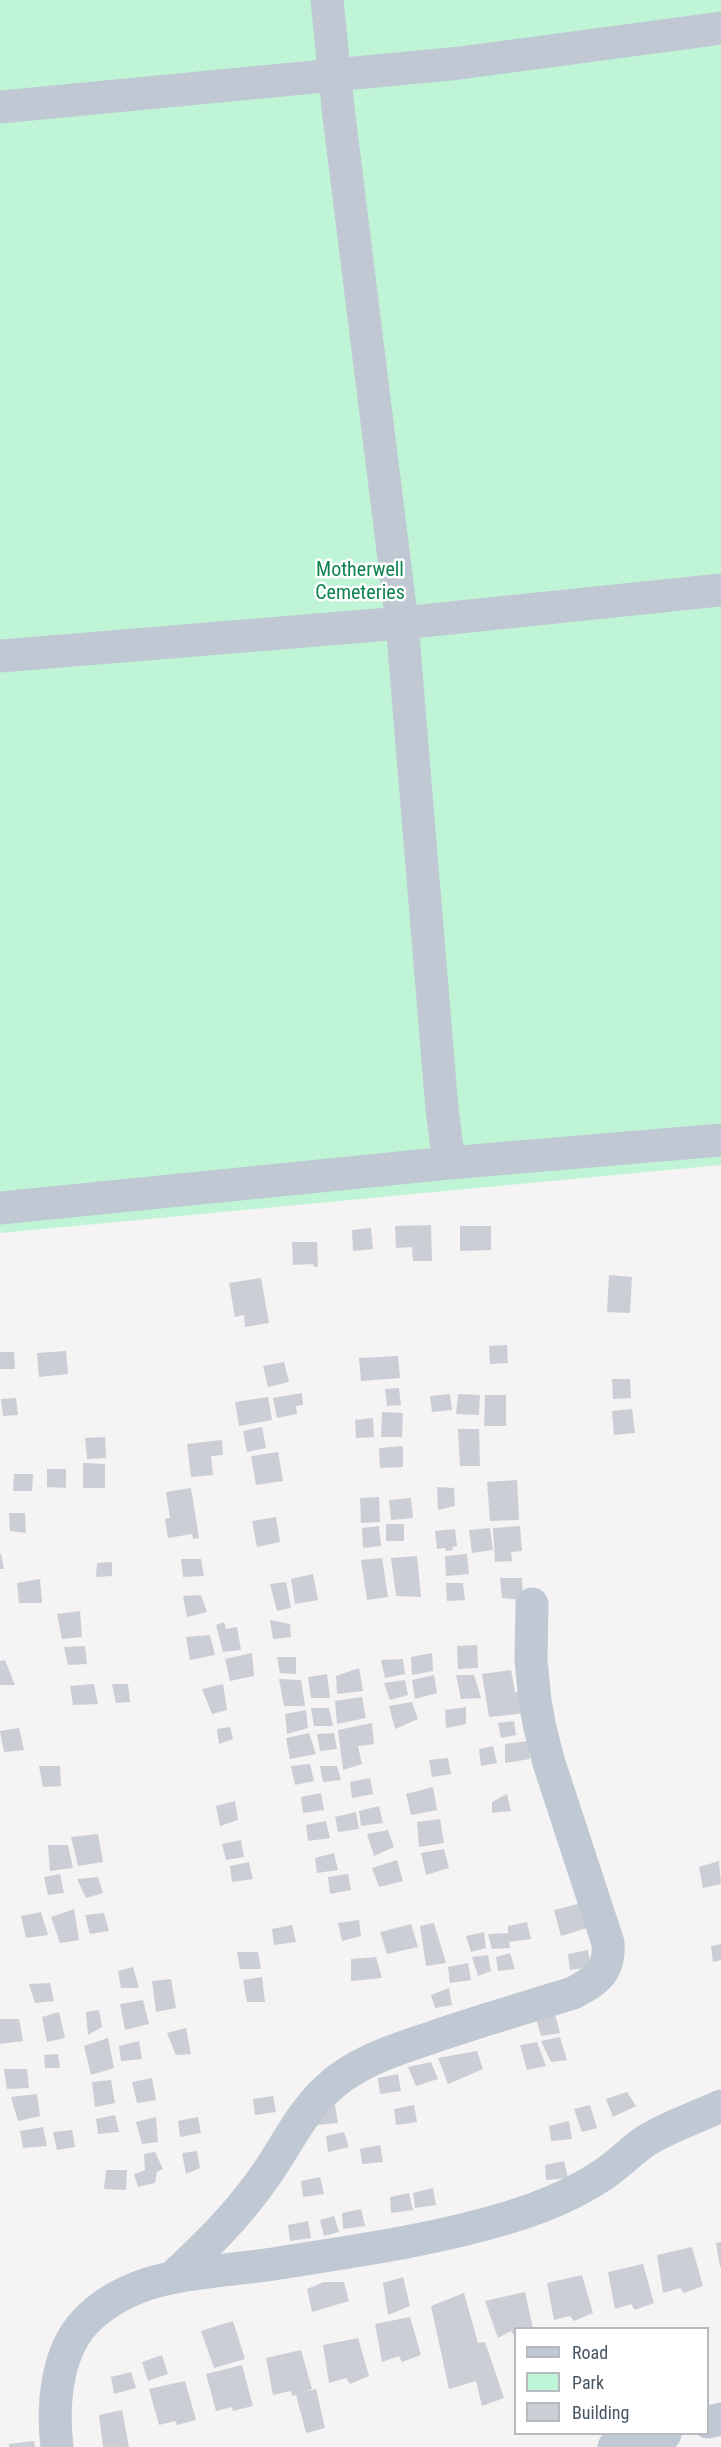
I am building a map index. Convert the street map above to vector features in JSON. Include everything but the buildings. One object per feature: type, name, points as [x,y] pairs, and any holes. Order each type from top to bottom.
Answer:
[{"type":"street","points":[[327,0],[338,108],[402,624],[442,1109],[449,1163]]},
{"type":"street","points":[[0,107],[460,63],[721,28]]},
{"type":"street","points":[[0,656],[328,628],[402,624],[721,590]]},
{"type":"street","points":[[0,1208],[449,1163],[721,1140]]},
{"type":"street","points":[[174,2276],[227,2226],[262,2181],[324,2091],[346,2073],[406,2046],[573,1993],[590,1984],[601,1974],[609,1959],[608,1943],[549,1763],[534,1701],[531,1660],[532,1604]]},
{"type":"street","points":[[57,2447],[55,2399],[60,2372],[73,2337],[90,2316],[119,2295],[174,2276],[274,2264],[395,2244],[510,2217],[547,2205],[604,2174],[647,2140],[721,2106]]},
{"type":"street","points":[[614,2447],[658,2435]]},
{"type":"green space","name":"Motherwell Cemeteries","points":[[0,0],[721,0],[721,1165],[0,1233]]}]
